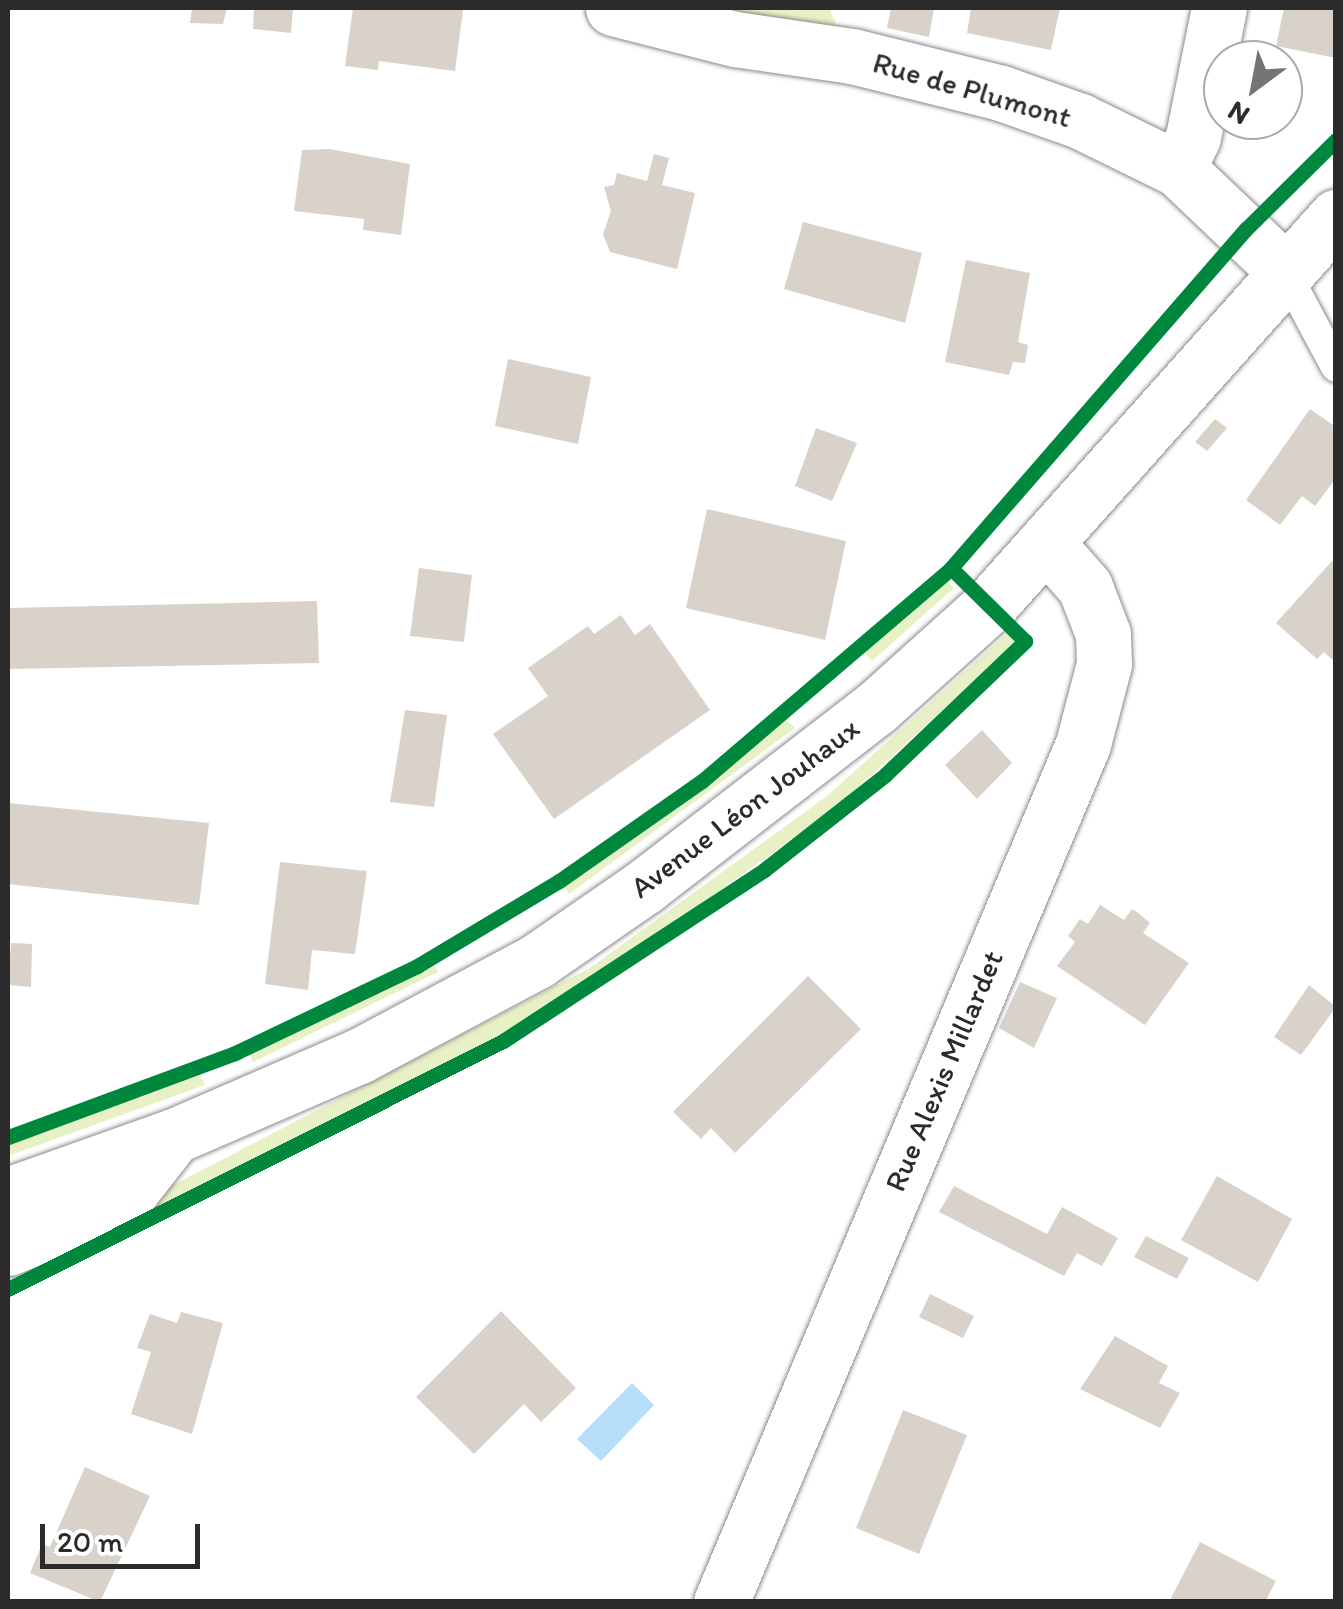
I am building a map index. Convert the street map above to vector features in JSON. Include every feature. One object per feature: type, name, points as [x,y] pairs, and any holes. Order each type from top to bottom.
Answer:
[{"type":"street","name":"Rue de Plumont","points":[[613,8],[1001,93],[1080,121],[1178,168],[1284,270]]},
{"type":"street","points":[[1178,168],[1194,137],[1219,8]]},
{"type":"street","name":"Avenue Léon Jouhaux","points":[[8,1195],[174,1136],[358,1056],[537,961],[734,821],[877,707],[1047,544],[1284,270],[1336,217]]},
{"type":"street","name":"Rue Alexis Millardet","points":[[720,1602],[1088,726],[1104,664],[1103,634],[1085,587],[1047,544]]},
{"type":"street","points":[[8,1248],[124,1200],[174,1136]]},
{"type":"lane","points":[[1284,270],[1336,366]]},
{"type":"green space","points":[[690,8],[821,8],[830,10],[837,26],[835,32]]},
{"type":"green space","points":[[945,579],[954,588],[872,661],[864,652]]},
{"type":"green space","points":[[1009,632],[1019,641],[834,809],[595,979],[495,1038],[8,1284],[8,1271],[590,968],[827,796]]},
{"type":"green space","points":[[786,720],[795,728],[569,894],[565,886],[681,806]]},
{"type":"green space","points":[[432,961],[438,972],[253,1062],[248,1051]]},
{"type":"green space","points":[[200,1075],[205,1085],[8,1156],[8,1142]]},
{"type":"water","points":[[632,1383],[654,1405],[601,1461],[577,1439]]},
{"type":"building","points":[[192,8],[227,8],[223,24],[190,23]]},
{"type":"building","points":[[254,8],[293,8],[291,33],[253,29]]},
{"type":"building","points":[[353,8],[463,10],[455,71],[379,61],[378,70],[345,66]]},
{"type":"building","points":[[891,8],[934,8],[929,37],[887,28]]},
{"type":"building","points":[[971,8],[1060,8],[1051,50],[967,33]]},
{"type":"building","points":[[1284,8],[1336,8],[1336,58],[1303,51],[1303,40],[1277,40]]},
{"type":"building","points":[[330,149],[410,164],[401,235],[363,230],[364,219],[294,211],[302,150]]},
{"type":"building","points":[[654,154],[669,158],[662,185],[695,193],[677,269],[610,252],[603,234],[611,211],[604,187],[614,185],[617,173],[647,181]]},
{"type":"building","points":[[803,222],[922,253],[905,323],[784,289]]},
{"type":"building","points":[[966,260],[1030,273],[1018,342],[1028,345],[1025,363],[1013,362],[1009,375],[945,362]]},
{"type":"building","points":[[508,359],[591,377],[578,444],[495,426]]},
{"type":"building","points":[[1310,409],[1336,427],[1336,478],[1315,506],[1302,496],[1280,525],[1246,500]]},
{"type":"building","points":[[1215,419],[1227,428],[1207,451],[1195,442]]},
{"type":"building","points":[[816,428],[857,443],[832,501],[795,486]]},
{"type":"building","points":[[707,509],[846,541],[825,640],[686,608]]},
{"type":"building","points":[[1332,561],[1336,563],[1336,663],[1324,652],[1317,659],[1276,623]]},
{"type":"building","points":[[419,568],[472,575],[464,642],[410,636]]},
{"type":"building","points":[[317,601],[319,663],[8,669],[8,608]]},
{"type":"building","points":[[621,615],[635,635],[650,624],[710,710],[554,819],[493,734],[548,696],[528,668],[588,626],[594,634]]},
{"type":"building","points":[[405,710],[447,715],[434,807],[390,802]]},
{"type":"building","points":[[982,730],[1012,763],[977,799],[945,765]]},
{"type":"building","points":[[8,803],[209,823],[199,905],[8,884]]},
{"type":"building","points":[[280,862],[367,871],[355,954],[312,950],[308,990],[265,984]]},
{"type":"building","points":[[1100,905],[1124,920],[1132,909],[1137,912],[1150,923],[1143,933],[1189,963],[1145,1025],[1057,966],[1075,942],[1068,936],[1080,919],[1088,924]]},
{"type":"building","points":[[11,943],[32,944],[31,987],[8,985]]},
{"type":"building","points":[[808,976],[861,1029],[735,1153],[711,1128],[701,1139],[673,1112]]},
{"type":"building","points":[[1020,982],[1057,998],[1034,1048],[999,1028]]},
{"type":"building","points":[[1309,985],[1336,1007],[1301,1055],[1274,1037]]},
{"type":"building","points":[[1217,1176],[1292,1219],[1258,1282],[1181,1240]]},
{"type":"building","points":[[954,1186],[1047,1234],[1062,1207],[1118,1238],[1102,1266],[1077,1253],[1064,1276],[939,1212]]},
{"type":"building","points":[[1146,1236],[1189,1258],[1177,1279],[1134,1257]]},
{"type":"building","points":[[930,1294],[974,1316],[963,1338],[919,1317]]},
{"type":"building","points":[[501,1311],[576,1388],[541,1422],[524,1404],[474,1454],[416,1397]]},
{"type":"building","points":[[181,1312],[223,1323],[192,1434],[131,1414],[151,1352],[137,1348],[150,1314],[177,1323]]},
{"type":"building","points":[[1115,1336],[1168,1366],[1159,1383],[1180,1393],[1160,1428],[1080,1389]]},
{"type":"building","points":[[903,1410],[967,1435],[919,1554],[856,1528]]},
{"type":"building","points":[[85,1467],[150,1496],[100,1602],[30,1573],[42,1544],[50,1547]]},
{"type":"building","points":[[1200,1542],[1276,1581],[1265,1602],[1169,1602]]},
{"type":"cycle path","points":[[8,1137],[235,1053],[417,966],[559,881],[702,781],[951,568],[1246,229],[1336,140]]},
{"type":"cycle path","points":[[8,1289],[503,1041],[764,870],[885,775],[1025,641],[951,568]]}]
